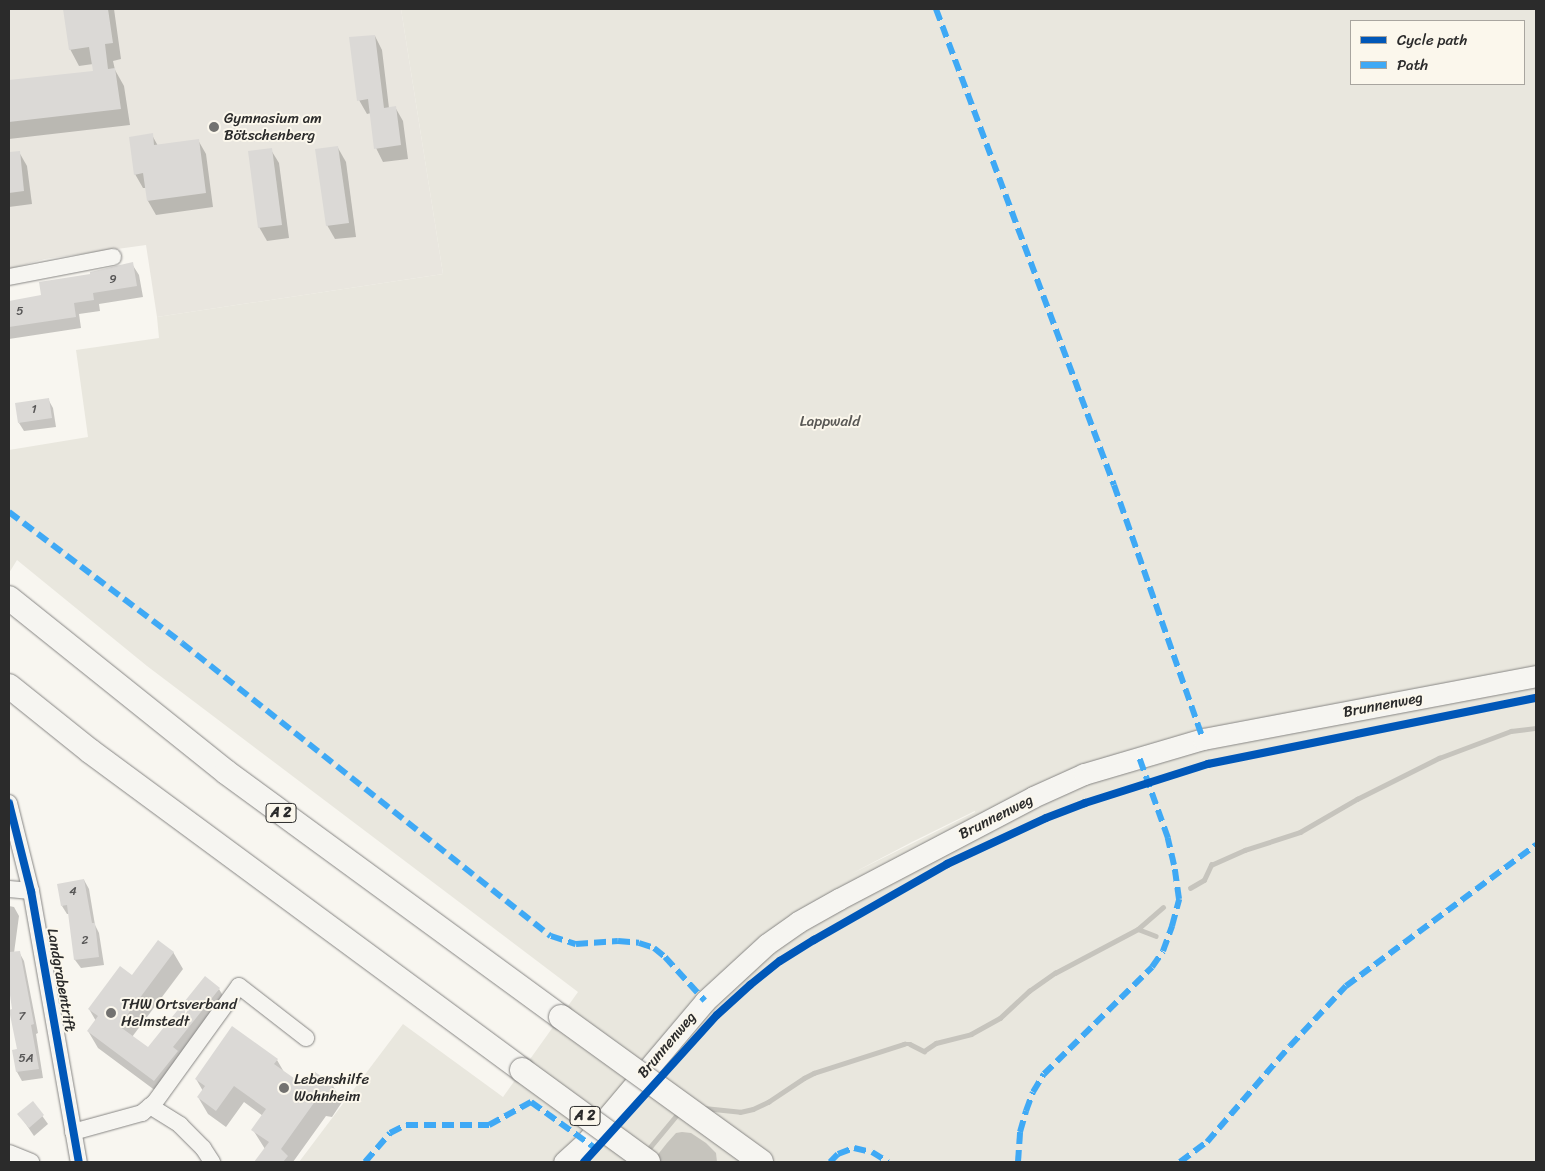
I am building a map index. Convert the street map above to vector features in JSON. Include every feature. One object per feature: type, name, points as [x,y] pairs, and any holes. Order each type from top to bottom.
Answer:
[{"type":"highway","name":"A 2","points":[[9,598],[226,772],[761,1162]]},
{"type":"highway","name":"A 2","points":[[9,686],[90,751],[648,1162]]},
{"type":"main road","name":"Brunnenweg","points":[[564,1162],[586,1142],[705,1001],[767,944],[798,922],[839,899],[1033,797],[1084,774],[1204,739],[1536,676]]},
{"type":"street","points":[[9,277],[58,266],[113,257]]},
{"type":"street","name":"Landgrabentrift","points":[[9,803],[31,891],[79,1162]]},
{"type":"street","points":[[9,889],[31,891]]},
{"type":"street","points":[[73,1132],[142,1113],[155,1102],[239,986],[306,1038]]},
{"type":"street","points":[[150,1106],[180,1125],[203,1148],[212,1162]]},
{"type":"street","points":[[9,1153],[31,1162]]},
{"type":"shaded area","name":"Gymnasium am Bötschenberg","points":[[9,9],[401,9],[443,274],[157,317],[146,245],[45,259],[9,269]]},
{"type":"shaded area","points":[[676,1133],[691,1133],[706,1143],[716,1153],[717,1162],[652,1162]]},
{"type":"green space","name":"Lappwald","points":[[401,9],[1536,9],[1536,1162],[299,1162],[403,1024],[503,1097],[578,992],[147,666],[17,560],[9,573],[9,450],[88,437],[76,350],[159,338],[157,317],[443,274]],"holes":[[[975,812],[851,874],[912,842]]]},
{"type":"building","points":[[63,9],[108,9],[113,43],[105,44],[108,69],[115,68],[121,109],[9,122],[9,80],[93,71],[89,47],[69,50]]},
{"type":"building","points":[[375,35],[384,108],[396,106],[401,145],[374,149],[368,99],[357,101],[349,37]]},
{"type":"building","points":[[153,133],[154,145],[199,139],[206,193],[147,201],[143,173],[134,175],[129,137]]},
{"type":"building","points":[[338,146],[349,223],[326,226],[315,149]]},
{"type":"building","points":[[272,148],[282,225],[258,228],[248,151]]},
{"type":"building","points":[[20,151],[24,191],[9,193],[9,152]]},
{"type":"building","points":[[133,262],[137,286],[93,293],[94,300],[74,303],[76,317],[9,327],[9,301],[41,295],[39,282],[90,274],[90,272]]},
{"type":"building","points":[[49,398],[52,418],[18,423],[15,403]]},
{"type":"building","points":[[84,879],[92,923],[95,923],[99,957],[74,960],[67,905],[61,906],[57,884]]},
{"type":"building","name":"THW Ortsverband Helmstedt","points":[[158,940],[174,952],[119,1026],[148,1047],[205,976],[220,988],[173,1047],[178,1051],[154,1081],[87,1031],[98,1016],[88,1009],[120,966],[132,975]]},
{"type":"building","points":[[20,951],[34,1024],[31,1025],[39,1069],[16,1072],[12,1050],[17,1049],[9,1010],[12,1009],[9,988],[9,952]]},
{"type":"building","name":"Lebenshilfe Wohnheim","points":[[232,1026],[278,1059],[274,1064],[305,1086],[315,1072],[334,1085],[322,1101],[316,1100],[281,1149],[288,1156],[283,1162],[254,1162],[269,1142],[251,1130],[266,1109],[234,1086],[216,1111],[197,1097],[205,1086],[195,1079]]},
{"type":"building","points":[[33,1101],[44,1115],[29,1128],[17,1114]]},
{"type":"waterway","points":[[1190,888],[1204,880],[1211,865],[1245,850],[1300,832],[1357,799],[1439,758],[1511,731],[1536,728]]},
{"type":"waterway","points":[[704,1108],[740,1112],[753,1109],[768,1102],[814,1073],[904,1044],[910,1044],[924,1051],[936,1043],[971,1034],[1000,1018],[1029,991],[1055,973],[1138,929],[1163,907]]},
{"type":"waterway","points":[[1138,929],[1156,936]]},
{"type":"waterway","points":[[646,1152],[680,1111]]},
{"type":"marked path","points":[[936,9],[1114,485],[1203,739]]},
{"type":"marked path","points":[[9,512],[182,643],[551,936],[576,944],[618,941],[639,943],[654,948],[665,957],[705,1001]]},
{"type":"marked path","points":[[1018,1162],[1020,1132],[1026,1111],[1033,1092],[1044,1074],[1152,967],[1163,951],[1172,926],[1179,899],[1174,865],[1168,838],[1139,757]]},
{"type":"marked path","points":[[1180,1162],[1207,1142],[1290,1046],[1346,986],[1536,845]]},
{"type":"marked path","points":[[365,1162],[390,1133],[406,1125],[489,1125],[531,1102],[595,1148]]},
{"type":"marked path","points":[[830,1162],[838,1154],[854,1148],[872,1152],[888,1162]]},
{"type":"cycle path","points":[[584,1162],[717,1015],[750,985],[780,961],[814,940],[947,864],[1046,818],[1085,803],[1208,764],[1536,698]]},
{"type":"cycle path","points":[[9,803],[31,891],[79,1162]]},
{"type":"place","name":"Gymnasium am Bötschenberg","points":[[214,127]]},
{"type":"place","name":"THW Ortsverband Helmstedt","points":[[111,1013]]},
{"type":"place","name":"Lebenshilfe Wohnheim","points":[[284,1088]]}]
